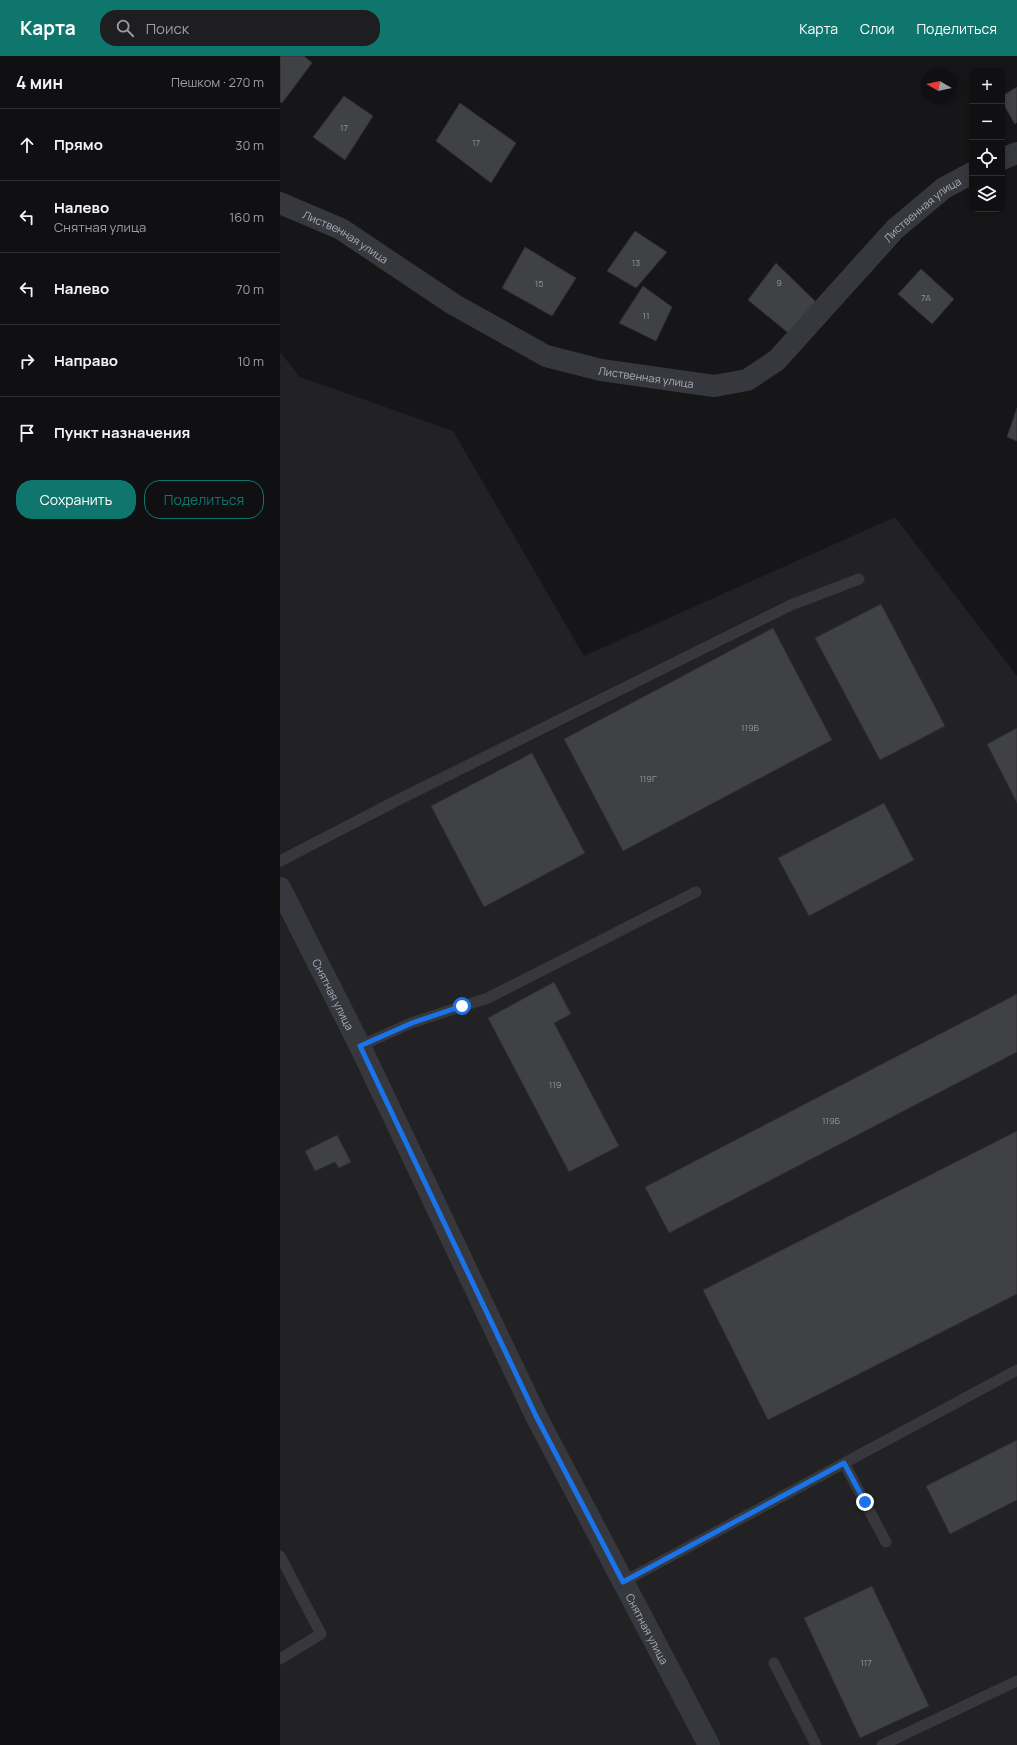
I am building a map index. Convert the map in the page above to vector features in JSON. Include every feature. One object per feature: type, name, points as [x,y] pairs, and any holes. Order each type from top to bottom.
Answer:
[{"type":"street","points":[[1005,158],[1017,153]]},
{"type":"street","name":"Лиственная улица","points":[[280,203],[340,229],[453,304],[546,356],[601,370],[714,386],[747,380],[777,360],[896,229],[944,188],[969,175]]},
{"type":"street","name":"Снятная улица","points":[[280,888],[360,1046],[536,1416],[709,1745]]},
{"type":"lane","points":[[280,861],[396,801],[792,605],[859,579]]},
{"type":"lane","points":[[360,1046],[412,1023],[488,998],[696,892]]},
{"type":"lane","points":[[623,1582],[1017,1370]]},
{"type":"lane","points":[[844,1463],[886,1542]]},
{"type":"lane","points":[[280,1556],[321,1634],[280,1659]]},
{"type":"lane","points":[[774,1663],[816,1745]]},
{"type":"lane","points":[[882,1745],[1017,1682]]},
{"type":"shaded area","points":[[280,352],[300,377],[453,431],[584,656],[895,517],[1017,676],[1017,1745],[280,1745]]},
{"type":"building","points":[[280,56],[304,56],[312,63],[282,103],[280,102]]},
{"type":"building","points":[[1017,87],[1017,122],[1015,124],[1005,107],[1005,94]]},
{"type":"building","points":[[344,96],[373,116],[345,160],[313,137]]},
{"type":"building","points":[[460,103],[516,143],[491,183],[436,141]]},
{"type":"building","points":[[635,231],[667,252],[636,288],[607,271]]},
{"type":"building","points":[[525,247],[576,278],[552,316],[502,288]]},
{"type":"building","points":[[776,263],[818,304],[792,336],[748,300]]},
{"type":"building","points":[[921,269],[954,299],[932,324],[898,294]]},
{"type":"building","points":[[643,286],[672,307],[656,341],[619,323]]},
{"type":"building","points":[[1017,408],[1017,441],[1007,437]]},
{"type":"building","points":[[881,604],[945,726],[880,760],[815,638]]},
{"type":"building","points":[[773,628],[832,740],[623,851],[564,739]]},
{"type":"building","points":[[1017,728],[1017,803],[987,744]]},
{"type":"building","points":[[532,753],[585,853],[484,907],[431,806]]},
{"type":"building","points":[[884,803],[914,860],[809,916],[778,858]]},
{"type":"building","points":[[554,982],[571,1014],[554,1023],[619,1146],[569,1172],[488,1018]]},
{"type":"building","points":[[1017,994],[1017,1052],[669,1233],[645,1187]]},
{"type":"building","points":[[1017,1131],[1017,1294],[768,1420],[703,1290]]},
{"type":"building","points":[[337,1135],[351,1162],[339,1168],[335,1162],[315,1171],[305,1151]]},
{"type":"building","points":[[1017,1440],[1017,1500],[950,1534],[926,1486]]},
{"type":"building","points":[[872,1586],[929,1706],[860,1738],[804,1618]]},
{"type":"route","points":[[462,1006],[412,1023],[360,1046],[536,1416],[623,1582],[844,1463],[865,1502]]}]
